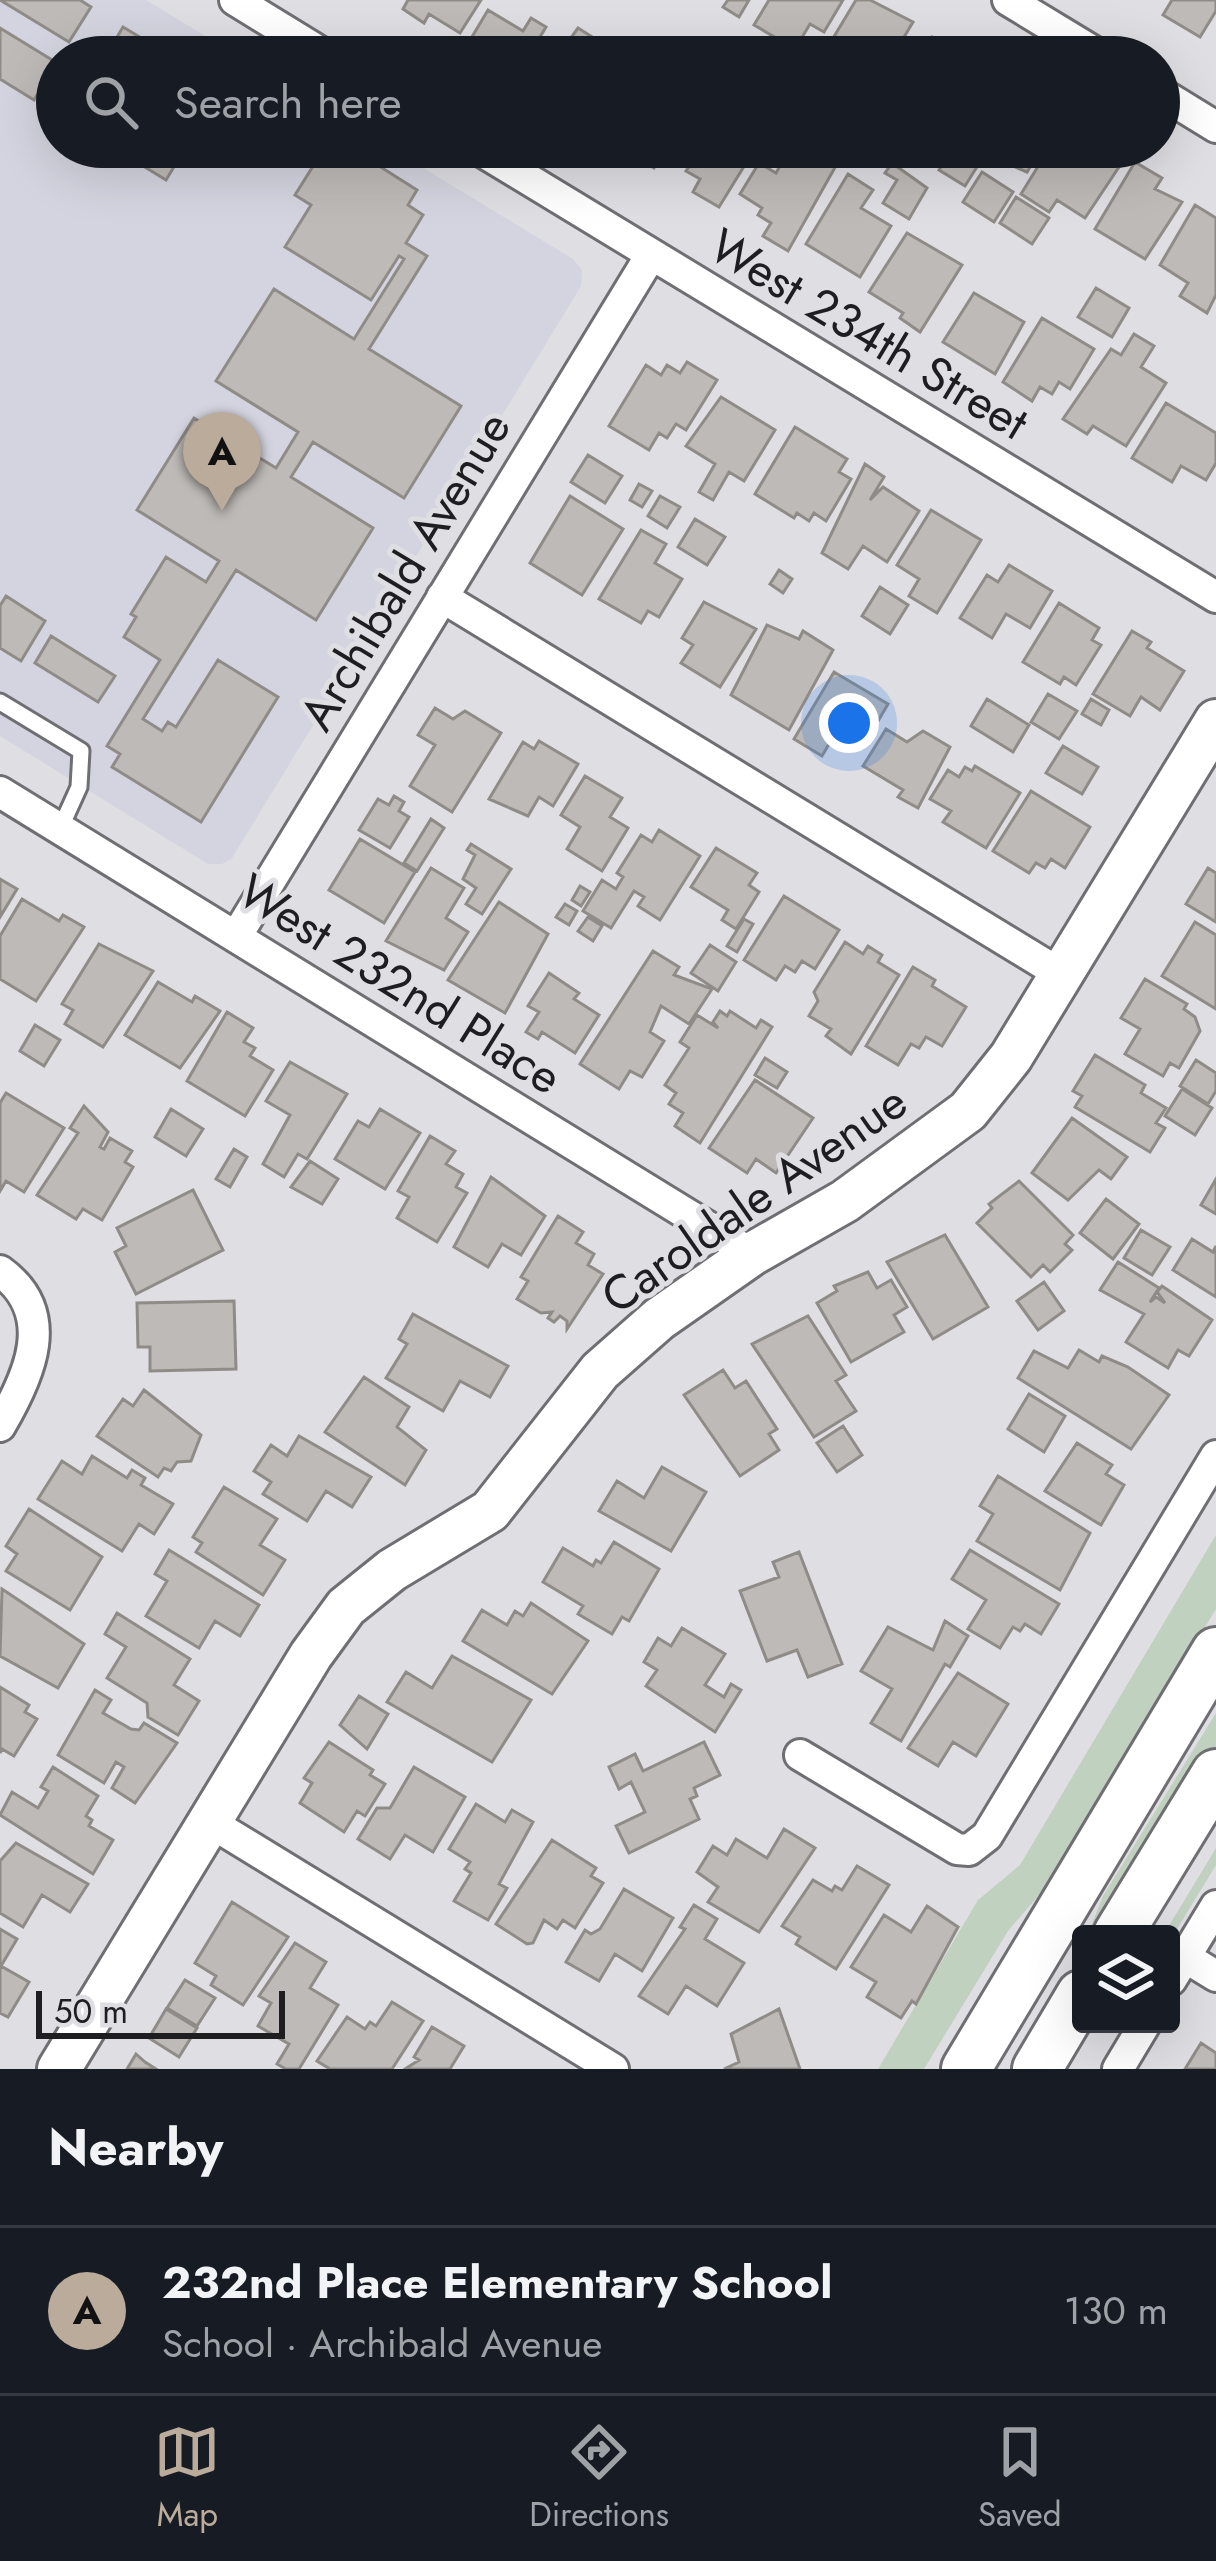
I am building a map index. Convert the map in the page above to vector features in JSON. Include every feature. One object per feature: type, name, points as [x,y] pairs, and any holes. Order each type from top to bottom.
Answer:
[{"type":"main road","points":[[966,2069],[1216,1652]]},
{"type":"main road","points":[[1124,1925],[1216,1774]]},
{"type":"main road","points":[[1037,2069],[1072,2010]]},
{"type":"street","points":[[235,0],[294,36]]},
{"type":"street","points":[[1008,0],[1067,36]]},
{"type":"street","points":[[1180,105],[1216,127]]},
{"type":"street","name":"West 234th Street","points":[[509,168],[1216,597]]},
{"type":"street","name":"Archibald Avenue","points":[[237,935],[651,255]]},
{"type":"street","points":[[442,597],[1059,973]]},
{"type":"street","name":"Caroldale Avenue","points":[[59,2069],[208,1821],[346,1607],[392,1570],[490,1511],[600,1370],[659,1318],[752,1254],[845,1201],[968,1111],[1011,1057],[1216,721]]},
{"type":"street","name":"West 232nd Place","points":[[0,792],[752,1254]]},
{"type":"street","points":[[0,1271],[27,1297],[35,1318],[30,1371],[0,1426]]},
{"type":"street","points":[[800,1755],[957,1849],[970,1850],[987,1835],[1216,1456]]},
{"type":"street","points":[[208,1821],[613,2069]]},
{"type":"street","points":[[1180,1965],[1216,1906]]},
{"type":"street","points":[[1180,1968],[1216,1976]]},
{"type":"street","points":[[1118,2069],[1140,2033]]},
{"type":"lane","points":[[0,702],[81,751],[79,787],[60,829]]},
{"type":"shaded area","points":[[0,0],[146,0],[205,36],[36,36],[36,168],[424,168],[573,259],[582,270],[581,286],[232,858],[208,864],[0,736]]},
{"type":"green space","points":[[1216,1535],[1216,1609],[1050,1882],[1008,1931],[924,2069],[878,2069],[978,1900],[1020,1865]]},
{"type":"green space","points":[[1216,1713],[1216,1747],[1107,1925],[1092,1925],[1103,1896]]},
{"type":"green space","points":[[1216,1848],[1216,1865],[1180,1925],[1169,1925]]},
{"type":"building","points":[[0,0],[80,0],[91,7],[73,36],[59,36]]},
{"type":"building","points":[[408,0],[481,0],[460,33],[429,14],[424,23],[403,9]]},
{"type":"building","points":[[728,0],[749,0],[739,17],[723,7]]},
{"type":"building","points":[[769,0],[843,0],[824,32],[810,24],[803,36],[773,36],[754,25]]},
{"type":"building","points":[[856,0],[870,0],[913,22],[905,36],[834,36]]},
{"type":"building","points":[[1172,0],[1216,0],[1216,11],[1200,37],[1163,15]]},
{"type":"building","points":[[488,10],[523,31],[531,18],[546,27],[541,36],[473,36]]},
{"type":"building","points":[[123,27],[138,36],[118,36]]},
{"type":"building","points":[[0,28],[36,50],[36,97],[34,100],[0,79]]},
{"type":"building","points":[[146,168],[173,168],[166,180]]},
{"type":"building","points":[[312,168],[382,168],[417,190],[408,205],[423,215],[406,243],[427,256],[369,349],[461,406],[404,498],[313,442],[291,477],[373,528],[316,620],[236,570],[143,719],[162,731],[168,722],[176,727],[218,660],[278,697],[201,822],[112,767],[120,754],[107,746],[160,660],[124,637],[136,617],[131,614],[166,557],[206,582],[219,561],[137,510],[194,418],[276,468],[298,432],[216,381],[274,289],[354,339],[404,259],[399,256],[371,300],[285,247],[311,205],[295,195]]},
{"type":"building","points":[[743,168],[719,207],[693,192],[700,179],[686,171]]},
{"type":"building","points":[[756,168],[776,173],[779,168],[835,168],[788,251],[763,236],[771,223],[758,215],[762,208],[740,194]]},
{"type":"building","points":[[899,168],[927,188],[909,219],[883,203],[897,180],[885,173]]},
{"type":"building","points":[[940,168],[976,168],[965,186]]},
{"type":"building","points":[[1037,168],[1118,168],[1085,218],[1057,200],[1049,212],[1021,194]]},
{"type":"building","points":[[1131,168],[1145,168],[1162,178],[1155,189],[1182,202],[1145,259],[1095,229]]},
{"type":"building","points":[[982,172],[1013,192],[994,222],[963,202]]},
{"type":"building","points":[[848,174],[873,190],[861,208],[891,226],[860,277],[806,244]]},
{"type":"building","points":[[1016,197],[1049,218],[1032,244],[1000,223]]},
{"type":"building","points":[[1195,205],[1216,218],[1216,295],[1207,313],[1180,296],[1188,283],[1160,265]]},
{"type":"building","points":[[907,233],[962,265],[920,332],[900,318],[903,313],[869,292]]},
{"type":"building","points":[[1096,288],[1129,308],[1112,337],[1078,317]]},
{"type":"building","points":[[974,293],[1024,322],[995,374],[943,342]]},
{"type":"building","points":[[1042,318],[1094,349],[1070,389],[1059,382],[1052,394],[1040,387],[1032,401],[1003,382]]},
{"type":"building","points":[[1134,334],[1154,346],[1141,367],[1166,383],[1126,446],[1093,426],[1087,434],[1063,419],[1111,349],[1121,355]]},
{"type":"building","points":[[687,362],[717,380],[686,430],[676,424],[667,438],[659,433],[649,450],[609,426],[646,365],[661,375],[667,365],[680,373]]},
{"type":"building","points":[[721,397],[775,430],[744,481],[729,472],[713,500],[699,492],[715,464],[686,446]]},
{"type":"building","points":[[1166,403],[1216,433],[1216,463],[1206,480],[1181,466],[1172,482],[1132,458]]},
{"type":"building","points":[[795,427],[847,459],[839,472],[851,479],[826,521],[814,513],[809,521],[797,513],[794,518],[755,494]]},
{"type":"building","points":[[588,455],[622,476],[605,503],[571,482]]},
{"type":"building","points":[[865,464],[884,477],[870,500],[883,487],[919,511],[887,562],[863,546],[848,569],[822,553]]},
{"type":"building","points":[[639,484],[652,491],[642,507],[630,500]]},
{"type":"building","points":[[570,496],[623,529],[582,595],[530,563]]},
{"type":"building","points":[[660,496],[680,507],[667,528],[648,516]]},
{"type":"building","points":[[931,510],[981,540],[937,613],[909,596],[919,579],[897,565]]},
{"type":"building","points":[[695,519],[725,537],[707,565],[678,547]]},
{"type":"building","points":[[641,530],[666,544],[655,563],[682,579],[659,617],[648,611],[641,623],[599,599]]},
{"type":"building","points":[[1009,565],[1052,591],[1030,628],[1006,614],[992,638],[960,618],[987,575],[998,582]]},
{"type":"building","points":[[779,570],[792,579],[783,593],[770,584]]},
{"type":"building","points":[[880,587],[908,605],[890,634],[862,616]]},
{"type":"building","points":[[6,596],[45,621],[21,661],[0,648],[0,606]]},
{"type":"building","points":[[704,602],[756,629],[720,687],[681,663],[693,645],[682,638]]},
{"type":"building","points":[[1059,603],[1099,628],[1092,640],[1101,645],[1076,685],[1064,677],[1060,684],[1023,662]]},
{"type":"building","points":[[767,625],[799,639],[803,631],[833,650],[789,730],[731,695]]},
{"type":"building","points":[[1132,631],[1151,642],[1147,648],[1184,671],[1160,710],[1141,697],[1130,716],[1093,694]]},
{"type":"building","points":[[51,636],[115,676],[98,702],[35,663]]},
{"type":"building","points":[[834,672],[888,704],[864,745],[846,735],[840,745],[832,739],[822,756],[794,739]]},
{"type":"building","points":[[1048,694],[1077,711],[1059,739],[1031,722]]},
{"type":"building","points":[[987,699],[1029,725],[1013,752],[971,726]]},
{"type":"building","points":[[1091,699],[1109,710],[1101,725],[1082,714]]},
{"type":"building","points":[[435,708],[453,719],[465,711],[501,733],[452,812],[410,786],[435,745],[418,735]]},
{"type":"building","points":[[886,729],[907,742],[923,731],[950,747],[918,808],[898,797],[903,790],[863,766]]},
{"type":"building","points":[[539,741],[578,764],[553,806],[539,797],[528,816],[489,799],[523,742],[534,749]]},
{"type":"building","points":[[1063,746],[1098,767],[1082,794],[1046,773]]},
{"type":"building","points":[[975,766],[1020,793],[986,848],[943,822],[951,811],[930,799],[948,770],[959,777],[965,767],[972,771]]},
{"type":"building","points":[[585,776],[622,798],[610,817],[628,828],[602,871],[567,849],[580,827],[561,815]]},
{"type":"building","points":[[1031,791],[1090,827],[1065,868],[1051,859],[1045,868],[1036,863],[1029,873],[993,851]]},
{"type":"building","points":[[394,796],[404,802],[399,811],[409,817],[390,848],[359,830],[378,799],[389,805]]},
{"type":"building","points":[[431,819],[444,828],[417,871],[404,863]]},
{"type":"building","points":[[659,830],[700,856],[660,920],[638,906],[644,897],[634,891],[611,928],[583,911],[602,880],[616,889],[623,877],[617,873],[641,835],[652,842]]},
{"type":"building","points":[[360,839],[415,872],[384,923],[329,890]]},
{"type":"building","points":[[471,844],[511,869],[482,914],[466,904],[476,888],[463,879],[475,855],[467,850]]},
{"type":"building","points":[[716,848],[757,873],[749,885],[759,892],[736,929],[722,920],[728,910],[691,887]]},
{"type":"building","points":[[431,868],[464,888],[446,918],[468,932],[444,970],[386,941]]},
{"type":"building","points":[[1208,868],[1216,873],[1216,922],[1186,904]]},
{"type":"building","points":[[0,879],[17,889],[0,917]]},
{"type":"building","points":[[580,886],[590,892],[581,906],[572,900]]},
{"type":"building","points":[[784,896],[839,930],[815,969],[802,961],[795,972],[785,966],[776,980],[744,960]]},
{"type":"building","points":[[22,899],[59,921],[63,915],[84,927],[36,1001],[0,979],[0,936]]},
{"type":"building","points":[[499,902],[548,934],[505,1013],[448,980]]},
{"type":"building","points":[[565,904],[577,911],[569,925],[556,917]]},
{"type":"building","points":[[588,917],[602,926],[593,941],[578,931]]},
{"type":"building","points":[[744,919],[753,924],[737,952],[727,946]]},
{"type":"building","points":[[1195,922],[1216,935],[1216,1009],[1162,976]]},
{"type":"building","points":[[845,942],[863,954],[868,946],[882,955],[878,962],[899,975],[851,1054],[826,1036],[831,1029],[809,1016],[818,1001],[814,992]]},
{"type":"building","points":[[99,944],[153,971],[103,1047],[65,1024],[73,1010],[62,1004]]},
{"type":"building","points":[[710,945],[736,962],[718,991],[691,973]]},
{"type":"building","points":[[653,951],[679,967],[674,975],[712,989],[689,1024],[661,1006],[650,1032],[664,1041],[642,1077],[630,1071],[619,1089],[580,1064]]},
{"type":"building","points":[[913,967],[935,980],[932,986],[966,1007],[942,1046],[926,1037],[919,1048],[911,1044],[898,1065],[866,1046]]},
{"type":"building","points":[[549,973],[579,993],[574,999],[599,1015],[575,1053],[542,1032],[538,1039],[526,1032],[539,1012],[528,1006]]},
{"type":"building","points":[[1145,979],[1187,1004],[1184,1009],[1195,1017],[1200,1031],[1179,1068],[1170,1063],[1163,1076],[1125,1054],[1140,1029],[1121,1018]]},
{"type":"building","points":[[158,982],[192,1002],[195,996],[220,1011],[180,1068],[125,1035]]},
{"type":"building","points":[[720,1011],[727,1016],[730,1011],[756,1028],[761,1020],[772,1027],[700,1143],[675,1126],[683,1113],[669,1104],[676,1093],[665,1085],[689,1048],[680,1042],[697,1015],[718,1028],[713,1022]]},
{"type":"building","points":[[227,1012],[253,1028],[244,1042],[255,1048],[250,1056],[273,1070],[245,1116],[187,1081]]},
{"type":"building","points":[[35,1025],[60,1040],[44,1066],[20,1051]]},
{"type":"building","points":[[1095,1055],[1145,1085],[1141,1093],[1166,1108],[1156,1123],[1165,1128],[1150,1152],[1075,1107],[1082,1096],[1073,1091]]},
{"type":"building","points":[[765,1058],[787,1072],[777,1088],[755,1075]]},
{"type":"building","points":[[1196,1060],[1216,1073],[1216,1091],[1208,1104],[1180,1086]]},
{"type":"building","points":[[290,1062],[347,1094],[307,1159],[298,1154],[284,1177],[263,1164],[290,1115],[266,1101]]},
{"type":"building","points":[[755,1080],[813,1118],[776,1173],[756,1159],[747,1173],[709,1148]]},
{"type":"building","points":[[1182,1089],[1212,1108],[1195,1135],[1165,1116]]},
{"type":"building","points":[[6,1093],[64,1128],[24,1192],[6,1181],[0,1191],[0,1103]]},
{"type":"building","points":[[84,1106],[108,1132],[100,1147],[104,1149],[110,1138],[132,1151],[125,1162],[133,1167],[102,1220],[83,1209],[76,1219],[37,1195],[78,1133],[70,1128]]},
{"type":"building","points":[[171,1109],[203,1129],[186,1156],[155,1137]]},
{"type":"building","points":[[380,1109],[420,1133],[385,1189],[335,1159],[358,1121],[369,1127]]},
{"type":"building","points":[[1072,1118],[1127,1157],[1111,1179],[1099,1170],[1068,1200],[1032,1173]]},
{"type":"building","points":[[430,1136],[455,1151],[446,1164],[463,1174],[456,1187],[467,1193],[437,1242],[397,1218],[409,1197],[398,1191]]},
{"type":"building","points":[[234,1149],[247,1157],[230,1187],[216,1179]]},
{"type":"building","points":[[310,1161],[338,1179],[322,1204],[291,1187]]},
{"type":"building","points":[[491,1177],[545,1216],[521,1255],[502,1244],[488,1267],[454,1247]]},
{"type":"building","points":[[1216,1179],[1216,1214],[1201,1205]]},
{"type":"building","points":[[1019,1181],[1073,1235],[1065,1244],[1072,1250],[1050,1272],[1043,1265],[1031,1277],[977,1223],[992,1208],[989,1204]]},
{"type":"building","points":[[193,1190],[223,1250],[136,1294],[115,1252],[126,1246],[117,1228]]},
{"type":"building","points":[[1106,1199],[1139,1224],[1113,1259],[1080,1233]]},
{"type":"building","points":[[558,1216],[583,1232],[576,1243],[594,1254],[588,1265],[603,1274],[567,1329],[567,1321],[560,1316],[554,1322],[548,1318],[552,1312],[541,1313],[517,1299],[528,1281],[521,1277]]},
{"type":"building","points":[[1141,1230],[1170,1247],[1152,1275],[1124,1258]]},
{"type":"building","points":[[945,1235],[988,1307],[933,1339],[887,1262]]},
{"type":"building","points":[[1192,1239],[1213,1252],[1216,1246],[1216,1297],[1173,1270]]},
{"type":"building","points":[[1118,1262],[1159,1288],[1150,1302],[1156,1297],[1165,1303],[1157,1292],[1162,1286],[1212,1320],[1189,1356],[1178,1350],[1168,1368],[1126,1342],[1144,1314],[1100,1290]]},
{"type":"building","points":[[868,1272],[877,1288],[891,1280],[907,1307],[894,1315],[904,1332],[851,1362],[817,1303],[837,1291],[834,1286]]},
{"type":"building","points":[[1044,1282],[1064,1311],[1038,1330],[1017,1301]]},
{"type":"building","points":[[234,1301],[236,1369],[150,1371],[150,1347],[138,1347],[137,1303]]},
{"type":"building","points":[[413,1314],[508,1366],[490,1397],[460,1381],[443,1411],[386,1378],[407,1344],[399,1339]]},
{"type":"building","points":[[808,1316],[846,1375],[836,1381],[856,1411],[814,1437],[752,1344]]},
{"type":"building","points":[[1079,1350],[1099,1362],[1102,1356],[1128,1367],[1169,1395],[1131,1449],[1018,1378],[1034,1351],[1068,1368]]},
{"type":"building","points":[[723,1370],[735,1388],[746,1381],[777,1429],[769,1434],[779,1450],[740,1476],[684,1395]]},
{"type":"building","points":[[364,1377],[409,1407],[397,1427],[426,1450],[405,1485],[325,1432]]},
{"type":"building","points":[[144,1390],[201,1435],[191,1461],[177,1462],[171,1471],[164,1468],[158,1477],[97,1436],[123,1399],[133,1406]]},
{"type":"building","points":[[1029,1394],[1065,1416],[1044,1452],[1008,1429]]},
{"type":"building","points":[[843,1426],[862,1455],[837,1472],[817,1443]]},
{"type":"building","points":[[299,1436],[371,1477],[352,1507],[326,1491],[307,1521],[263,1494],[271,1482],[254,1471],[271,1445],[287,1456]]},
{"type":"building","points":[[1077,1443],[1112,1465],[1106,1474],[1124,1485],[1101,1525],[1045,1491]]},
{"type":"building","points":[[92,1456],[127,1478],[132,1470],[145,1478],[141,1485],[173,1504],[154,1534],[139,1524],[122,1551],[38,1499],[62,1461],[82,1474]]},
{"type":"building","points":[[662,1467],[706,1492],[671,1551],[599,1511],[617,1481],[644,1498]]},
{"type":"building","points":[[998,1476],[1090,1533],[1060,1590],[977,1541],[993,1514],[980,1506]]},
{"type":"building","points":[[224,1487],[277,1519],[260,1545],[285,1560],[263,1595],[196,1552],[202,1543],[193,1537]]},
{"type":"building","points":[[29,1509],[102,1557],[70,1610],[6,1571],[17,1554],[6,1546]]},
{"type":"building","points":[[614,1542],[659,1569],[629,1621],[622,1617],[612,1634],[578,1614],[583,1606],[543,1582],[563,1548],[593,1566],[596,1560],[601,1563]]},
{"type":"building","points":[[169,1550],[259,1605],[240,1636],[215,1621],[199,1648],[146,1616],[167,1581],[155,1574]]},
{"type":"building","points":[[970,1550],[1059,1604],[1041,1634],[1025,1624],[1020,1631],[1013,1627],[1000,1648],[968,1629],[986,1600],[952,1579]]},
{"type":"building","points":[[799,1552],[842,1664],[808,1677],[797,1650],[767,1661],[740,1591],[779,1577],[773,1562]]},
{"type":"building","points":[[2,1589],[84,1644],[58,1688],[0,1656]]},
{"type":"building","points":[[531,1603],[588,1641],[552,1694],[463,1641],[482,1610],[507,1625],[515,1611],[523,1616]]},
{"type":"building","points":[[117,1613],[190,1659],[174,1685],[199,1701],[178,1735],[148,1717],[147,1703],[107,1678],[126,1647],[105,1634]]},
{"type":"building","points":[[945,1621],[968,1636],[950,1667],[945,1664],[901,1741],[871,1723],[892,1689],[861,1671],[888,1627],[933,1650]]},
{"type":"building","points":[[682,1628],[725,1654],[705,1685],[724,1697],[731,1684],[741,1690],[715,1732],[646,1686],[657,1670],[644,1662],[658,1638],[671,1646]]},
{"type":"building","points":[[452,1656],[531,1700],[492,1762],[387,1702],[406,1672],[432,1688]]},
{"type":"building","points":[[958,1673],[1008,1704],[976,1756],[953,1742],[938,1766],[908,1748]]},
{"type":"building","points":[[0,1687],[29,1705],[25,1712],[37,1719],[14,1756],[2,1749],[0,1753]]},
{"type":"building","points":[[95,1690],[111,1700],[103,1713],[131,1729],[139,1730],[144,1723],[177,1743],[135,1803],[112,1788],[124,1767],[116,1762],[104,1783],[58,1755]]},
{"type":"building","points":[[359,1696],[388,1714],[367,1749],[340,1725]]},
{"type":"building","points":[[329,1742],[373,1770],[370,1775],[385,1784],[365,1816],[357,1811],[344,1832],[300,1803],[312,1783],[304,1778]]},
{"type":"building","points":[[704,1742],[720,1775],[694,1788],[697,1796],[690,1799],[699,1819],[629,1853],[616,1826],[645,1812],[631,1782],[619,1789],[609,1767],[635,1754],[643,1771]]},
{"type":"building","points":[[53,1767],[98,1796],[86,1816],[92,1820],[89,1826],[113,1840],[93,1874],[0,1815],[12,1792],[38,1808],[48,1791],[41,1787]]},
{"type":"building","points":[[414,1767],[465,1797],[433,1852],[405,1835],[390,1859],[358,1839],[377,1808],[390,1808]]},
{"type":"building","points":[[476,1804],[505,1822],[512,1810],[533,1822],[499,1884],[507,1888],[488,1920],[454,1901],[471,1873],[465,1869],[470,1862],[449,1849]]},
{"type":"building","points":[[784,1829],[815,1848],[759,1932],[708,1902],[718,1887],[697,1872],[713,1846],[727,1855],[736,1839],[767,1858]]},
{"type":"building","points":[[552,1840],[596,1868],[591,1876],[603,1883],[575,1928],[563,1920],[557,1929],[544,1920],[533,1943],[527,1944],[496,1924]]},
{"type":"building","points":[[16,1843],[88,1884],[70,1912],[42,1895],[23,1927],[0,1913],[0,1861]]},
{"type":"building","points":[[857,1866],[889,1885],[836,1969],[796,1944],[800,1937],[782,1926],[813,1880],[832,1891],[835,1886],[842,1890]]},
{"type":"building","points":[[624,1889],[673,1918],[642,1971],[615,1954],[599,1981],[566,1962],[585,1930],[591,1934],[600,1929]]},
{"type":"building","points":[[232,1902],[288,1937],[243,2005],[211,1985],[216,1976],[195,1963]]},
{"type":"building","points":[[694,1905],[717,1919],[705,1939],[744,1963],[717,2006],[686,1986],[668,2014],[639,1996],[685,1929],[680,1927]]},
{"type":"building","points":[[927,1906],[958,1927],[916,2004],[912,2001],[901,2018],[867,1997],[876,1982],[851,1967],[884,1915],[911,1932]]},
{"type":"building","points":[[0,1929],[17,1939],[1,1966],[29,1982],[8,2017],[0,2013]]},
{"type":"building","points":[[295,1943],[326,1962],[310,1988],[338,2005],[299,2069],[286,2069],[277,2064],[289,2044],[258,2026],[271,2003],[259,1996]]},
{"type":"building","points":[[185,1980],[215,1998],[197,2026],[167,2008]]},
{"type":"building","points":[[392,2002],[423,2021],[392,2069],[330,2069],[317,2061],[347,2017],[365,2029],[370,2022],[376,2026]]},
{"type":"building","points":[[166,2009],[197,2028],[179,2057],[149,2038]]},
{"type":"building","points":[[779,2009],[800,2069],[724,2069],[739,2062],[731,2034]]},
{"type":"building","points":[[432,2027],[464,2046],[450,2069],[405,2069],[419,2060],[414,2057]]},
{"type":"building","points":[[1201,2043],[1216,2053],[1216,2069],[1185,2069]]},
{"type":"building","points":[[136,2054],[145,2062],[156,2069],[127,2069]]},
{"type":"place","name":"232nd Place Elementary School","points":[[222,511]]}]
